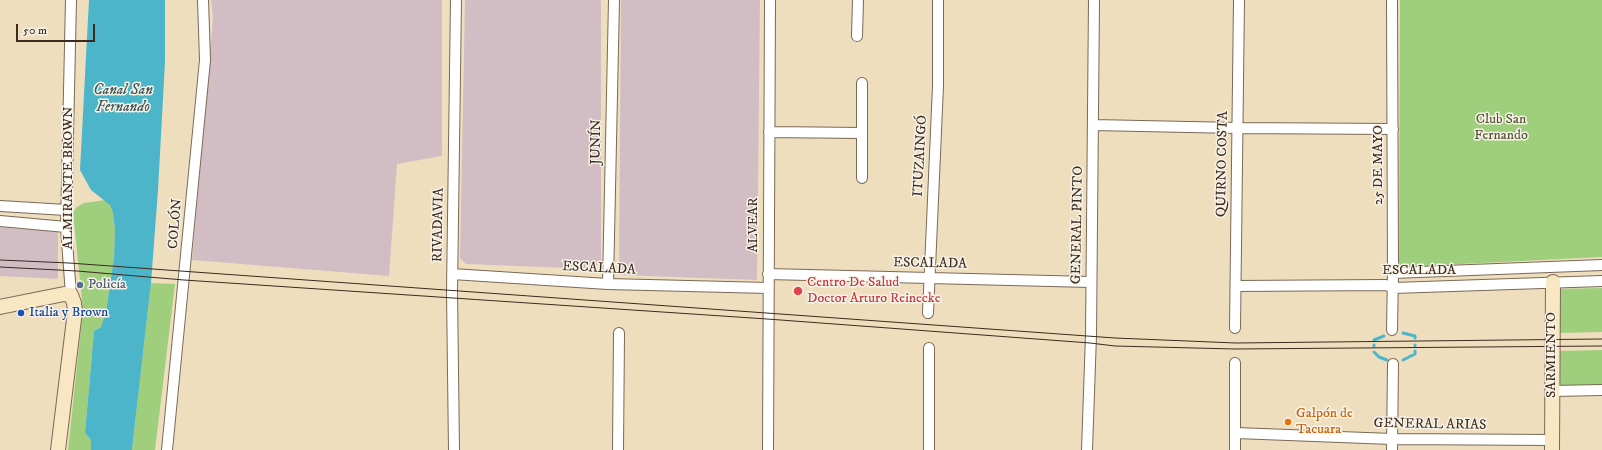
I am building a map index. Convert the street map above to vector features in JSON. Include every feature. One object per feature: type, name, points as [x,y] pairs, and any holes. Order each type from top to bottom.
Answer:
[{"type":"street","name":"ALMIRANTE BROWN","points":[[58,450],[75,311],[71,295],[66,227],[71,0]]},
{"type":"street","name":"COLÓN","points":[[167,450],[205,60],[203,0]]},
{"type":"street","name":"RIVADAVIA","points":[[454,450],[452,274],[456,0]]},
{"type":"street","name":"JUNÍN","points":[[608,284],[614,0]]},
{"type":"street","name":"ALVEAR","points":[[768,450],[770,0]]},
{"type":"street","points":[[857,36],[858,0]]},
{"type":"street","name":"ITUZAINGÓ","points":[[928,313],[938,86],[938,0]]},
{"type":"street","name":"GENERAL PINTO","points":[[1087,450],[1091,335],[1094,0]]},
{"type":"street","name":"QUIRNO COSTA","points":[[1235,328],[1239,0]]},
{"type":"street","name":"25 DE MAYO","points":[[1392,0],[1392,330]]},
{"type":"street","points":[[862,83],[862,178]]},
{"type":"street","points":[[1093,125],[1393,129]]},
{"type":"street","points":[[769,132],[862,133]]},
{"type":"street","points":[[0,206],[66,210]]},
{"type":"street","points":[[0,222],[66,227]]},
{"type":"street","name":"ESCALADA","points":[[1393,273],[1552,263],[1602,265]]},
{"type":"street","name":"SARMIENTO","points":[[1552,263],[1552,445]]},
{"type":"street","name":"ESCALADA","points":[[452,274],[608,284],[768,288]]},
{"type":"street","name":"ESCALADA","points":[[768,274],[1091,282]]},
{"type":"street","name":"ESCALADA","points":[[1236,286],[1386,285],[1393,288],[1602,280]]},
{"type":"street","points":[[0,307],[55,295],[71,295]]},
{"type":"street","points":[[618,450],[619,333]]},
{"type":"street","points":[[929,348],[929,450]]},
{"type":"street","points":[[1235,364],[1235,450]]},
{"type":"street","points":[[1392,450],[1393,364]]},
{"type":"street","points":[[1552,391],[1602,390]]},
{"type":"street","name":"GENERAL ARIAS","points":[[1236,433],[1552,445]]},
{"type":"shaded area","points":[[211,0],[442,0],[442,156],[397,164],[389,276],[192,260],[213,17]]},
{"type":"shaded area","points":[[465,0],[601,0],[601,261],[594,269],[466,264],[460,258]]},
{"type":"shaded area","points":[[621,0],[760,0],[757,280],[619,275]]},
{"type":"shaded area","points":[[0,227],[58,232],[58,279],[0,276]]},
{"type":"green space","name":"Club San Fernando","points":[[1400,0],[1602,0],[1602,257],[1399,267]]},
{"type":"green space","points":[[105,200],[110,205],[113,213],[115,229],[114,258],[106,312],[101,327],[94,331],[85,433],[91,440],[91,450],[68,450],[83,310],[73,212],[77,207],[84,203]]},
{"type":"green space","points":[[151,283],[175,284],[155,450],[132,450]]},
{"type":"green space","points":[[1602,288],[1602,332],[1558,333],[1558,289]]},
{"type":"green space","points":[[1602,350],[1602,385],[1558,386],[1557,351]]},
{"type":"water","name":"Canal San Fernando","points":[[89,0],[165,0],[165,62],[158,190],[151,283],[132,450],[91,450],[91,440],[85,433],[94,331],[101,327],[106,312],[114,258],[115,229],[113,213],[110,205],[91,190],[80,170]]},
{"type":"waterway","points":[[1403,333],[1415,336],[1415,338]]},
{"type":"waterway","points":[[1374,340],[1384,336]]},
{"type":"waterway","points":[[1403,360],[1415,354],[1415,351]]},
{"type":"waterway","points":[[1374,352],[1379,357],[1387,360]]},
{"type":"tram line","points":[[0,260],[69,263],[1115,338],[1236,343],[1602,339]]},
{"type":"tram line","points":[[0,267],[77,271],[184,280],[767,319],[1115,346],[1235,349],[1602,346]]},
{"type":"place","name":"Policía","points":[[80,285]]},
{"type":"place","name":"Centro De Salud Doctor Arturo Reinecke","points":[[798,291]]},
{"type":"place","name":"Italia y Brown","points":[[21,313]]},
{"type":"place","name":"Galpón de Tacuara","points":[[1288,422]]}]
